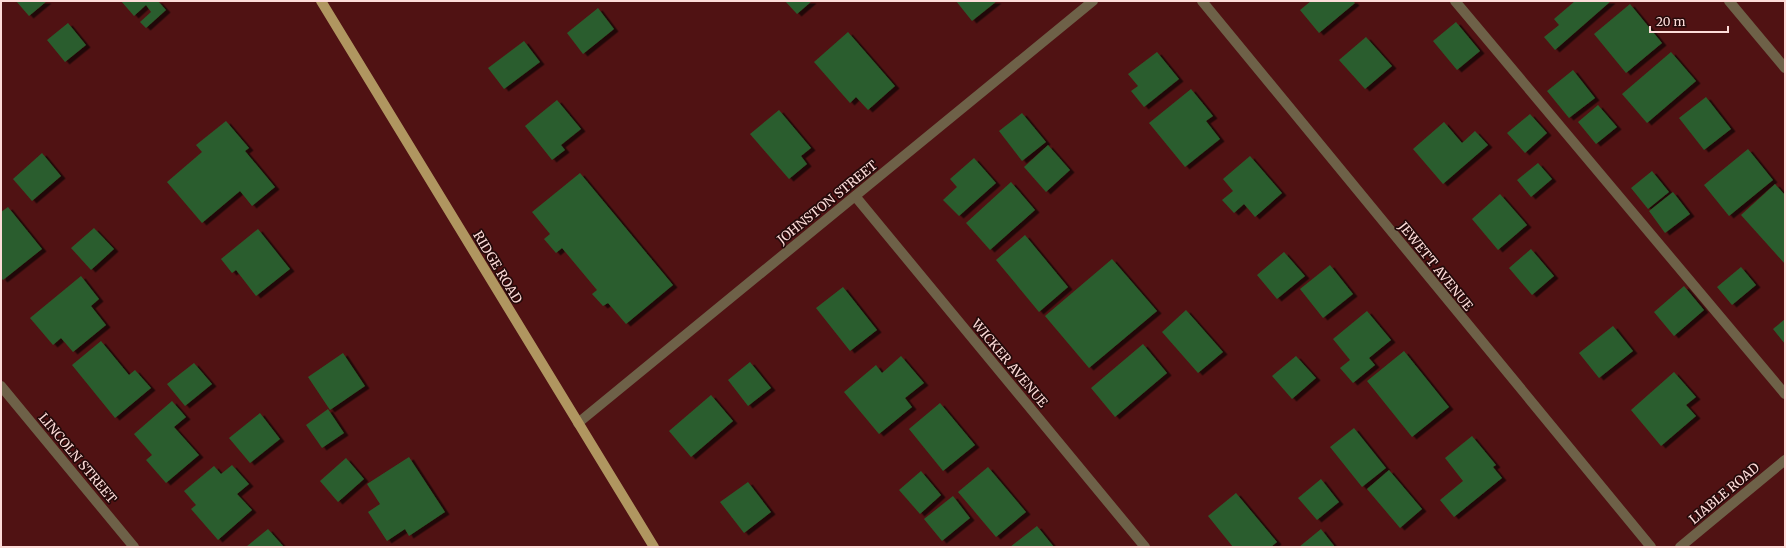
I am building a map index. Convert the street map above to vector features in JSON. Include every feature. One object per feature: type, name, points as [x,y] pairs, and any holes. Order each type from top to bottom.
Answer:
[{"type":"main road","name":"RIDGE ROAD","points":[[321,1],[654,547]]},
{"type":"street","name":"JOHNSTON STREET","points":[[578,423],[1093,1]]},
{"type":"street","name":"JEWETT AVENUE","points":[[1202,1],[1651,547]]},
{"type":"street","points":[[1455,1],[1785,394]]},
{"type":"street","points":[[1729,1],[1785,68]]},
{"type":"street","name":"WICKER AVENUE","points":[[855,196],[1145,547]]},
{"type":"street","name":"LINCOLN STREET","points":[[1,386],[134,547]]},
{"type":"street","name":"LIABLE ROAD","points":[[1680,547],[1785,460]]},
{"type":"building","points":[[16,1],[47,1],[29,16]]},
{"type":"building","points":[[121,1],[158,1],[166,10],[146,28],[140,22],[151,12],[146,5],[134,16]]},
{"type":"building","points":[[785,1],[812,1],[797,14]]},
{"type":"building","points":[[956,1],[997,1],[972,21]]},
{"type":"building","points":[[1311,1],[1353,1],[1355,3],[1319,33],[1300,10]]},
{"type":"building","points":[[1575,1],[1611,1],[1555,50],[1544,37],[1559,25],[1554,19]]},
{"type":"building","points":[[1630,4],[1662,43],[1626,73],[1594,34]]},
{"type":"building","points":[[598,8],[614,29],[583,54],[567,33]]},
{"type":"building","points":[[1456,22],[1480,51],[1457,70],[1433,41]]},
{"type":"building","points":[[68,23],[86,45],[65,62],[47,40]]},
{"type":"building","points":[[848,32],[895,86],[868,110],[856,97],[850,103],[814,62]]},
{"type":"building","points":[[1366,37],[1392,66],[1365,89],[1339,60]]},
{"type":"building","points":[[524,41],[540,62],[504,89],[488,68]]},
{"type":"building","points":[[1157,52],[1179,79],[1144,107],[1131,91],[1138,86],[1128,74]]},
{"type":"building","points":[[1671,52],[1696,81],[1647,123],[1622,94]]},
{"type":"building","points":[[1573,70],[1595,98],[1569,118],[1547,91]]},
{"type":"building","points":[[1191,89],[1213,116],[1206,121],[1220,139],[1185,167],[1149,123]]},
{"type":"building","points":[[1706,97],[1731,129],[1704,150],[1679,118]]},
{"type":"building","points":[[557,100],[581,129],[561,145],[565,150],[552,160],[525,126]]},
{"type":"building","points":[[1598,105],[1617,127],[1596,144],[1578,122]]},
{"type":"building","points":[[779,110],[811,148],[801,156],[807,164],[789,179],[750,134]]},
{"type":"building","points":[[1022,113],[1046,142],[1022,161],[999,131]]},
{"type":"building","points":[[1530,114],[1547,133],[1525,153],[1507,133]]},
{"type":"building","points":[[226,121],[249,148],[245,151],[275,187],[252,206],[240,191],[202,223],[167,182],[202,152],[196,145]]},
{"type":"building","points":[[1444,122],[1462,143],[1475,131],[1488,145],[1443,184],[1413,149]]},
{"type":"building","points":[[1048,145],[1070,170],[1046,192],[1024,167]]},
{"type":"building","points":[[1748,149],[1773,180],[1729,216],[1704,185]]},
{"type":"building","points":[[42,153],[61,176],[32,201],[13,179]]},
{"type":"building","points":[[1250,156],[1282,193],[1255,217],[1244,204],[1234,213],[1222,200],[1233,191],[1223,179]]},
{"type":"building","points":[[974,158],[996,183],[959,216],[943,200],[957,187],[950,179]]},
{"type":"building","points":[[1538,163],[1552,179],[1531,197],[1517,180]]},
{"type":"building","points":[[1652,171],[1669,192],[1648,209],[1631,188]]},
{"type":"building","points":[[580,173],[673,285],[626,324],[608,303],[603,306],[592,294],[597,290],[562,248],[556,253],[544,239],[550,234],[532,212]]},
{"type":"building","points":[[1011,182],[1035,210],[990,250],[966,223]]},
{"type":"building","points":[[1775,184],[1785,195],[1785,264],[1741,215]]},
{"type":"building","points":[[1673,192],[1690,214],[1665,233],[1649,211]]},
{"type":"building","points":[[1500,194],[1527,225],[1498,250],[1472,219]]},
{"type":"building","points":[[8,207],[42,249],[3,280],[1,278],[1,212]]},
{"type":"building","points":[[94,228],[114,249],[91,270],[71,248]]},
{"type":"building","points":[[258,229],[290,269],[256,296],[236,270],[232,273],[221,259]]},
{"type":"building","points":[[1025,235],[1068,287],[1039,312],[996,260]]},
{"type":"building","points":[[1531,249],[1554,276],[1532,295],[1509,268]]},
{"type":"building","points":[[1284,252],[1305,276],[1277,299],[1257,275]]},
{"type":"building","points":[[1112,259],[1157,311],[1089,368],[1045,316]]},
{"type":"building","points":[[1330,265],[1353,294],[1323,318],[1300,289]]},
{"type":"building","points":[[1741,267],[1756,285],[1732,305],[1717,287]]},
{"type":"building","points":[[81,276],[99,299],[91,306],[106,325],[73,352],[61,338],[53,345],[30,318]]},
{"type":"building","points":[[1684,286],[1704,310],[1674,336],[1654,312]]},
{"type":"building","points":[[843,287],[877,330],[850,351],[816,308]]},
{"type":"building","points":[[1186,310],[1223,352],[1198,373],[1162,332]]},
{"type":"building","points":[[1367,311],[1391,340],[1369,358],[1375,365],[1353,383],[1340,368],[1350,360],[1333,339]]},
{"type":"building","points":[[1785,319],[1785,344],[1773,329]]},
{"type":"building","points":[[1613,326],[1633,351],[1599,378],[1579,353]]},
{"type":"building","points":[[101,341],[129,375],[135,370],[151,388],[115,418],[72,365]]},
{"type":"building","points":[[1143,344],[1167,373],[1115,417],[1091,388]]},
{"type":"building","points":[[1404,351],[1449,407],[1412,437],[1367,381]]},
{"type":"building","points":[[343,353],[365,386],[330,410],[308,377]]},
{"type":"building","points":[[901,356],[924,383],[905,398],[912,407],[879,434],[844,392],[876,365],[882,373]]},
{"type":"building","points":[[1296,356],[1316,378],[1292,399],[1272,376]]},
{"type":"building","points":[[750,362],[771,388],[748,406],[728,380]]},
{"type":"building","points":[[194,363],[212,384],[185,406],[167,384]]},
{"type":"building","points":[[1674,372],[1696,397],[1686,405],[1696,416],[1661,446],[1631,410]]},
{"type":"building","points":[[711,395],[733,421],[691,457],[669,431]]},
{"type":"building","points":[[172,401],[186,417],[174,427],[199,455],[166,483],[146,460],[152,455],[134,434]]},
{"type":"building","points":[[940,403],[975,445],[943,471],[909,429]]},
{"type":"building","points":[[328,409],[344,433],[322,448],[306,425]]},
{"type":"building","points":[[260,413],[280,439],[250,463],[229,438]]},
{"type":"building","points":[[1354,428],[1386,468],[1362,487],[1330,447]]},
{"type":"building","points":[[1472,436],[1496,465],[1493,467],[1502,478],[1454,517],[1440,500],[1463,481],[1445,458]]},
{"type":"building","points":[[409,457],[445,512],[409,536],[405,529],[387,541],[368,512],[380,504],[367,484]]},
{"type":"building","points":[[346,458],[364,479],[338,502],[320,481]]},
{"type":"building","points":[[232,465],[249,484],[237,494],[252,510],[218,540],[191,509],[196,505],[184,491],[214,466],[221,474]]},
{"type":"building","points":[[988,467],[1026,512],[996,537],[958,492]]},
{"type":"building","points":[[1389,470],[1422,509],[1400,528],[1367,489]]},
{"type":"building","points":[[921,471],[941,495],[920,514],[899,490]]},
{"type":"building","points":[[1321,479],[1339,502],[1317,520],[1298,498]]},
{"type":"building","points":[[748,482],[771,512],[744,533],[720,502]]},
{"type":"building","points":[[1236,493],[1277,542],[1271,547],[1233,547],[1208,516]]},
{"type":"building","points":[[953,496],[970,518],[942,541],[924,519]]},
{"type":"building","points":[[1037,526],[1054,547],[1010,547]]},
{"type":"building","points":[[268,529],[284,547],[246,547]]},
{"type":"building","points":[[1321,529],[1335,547],[1299,547]]}]
